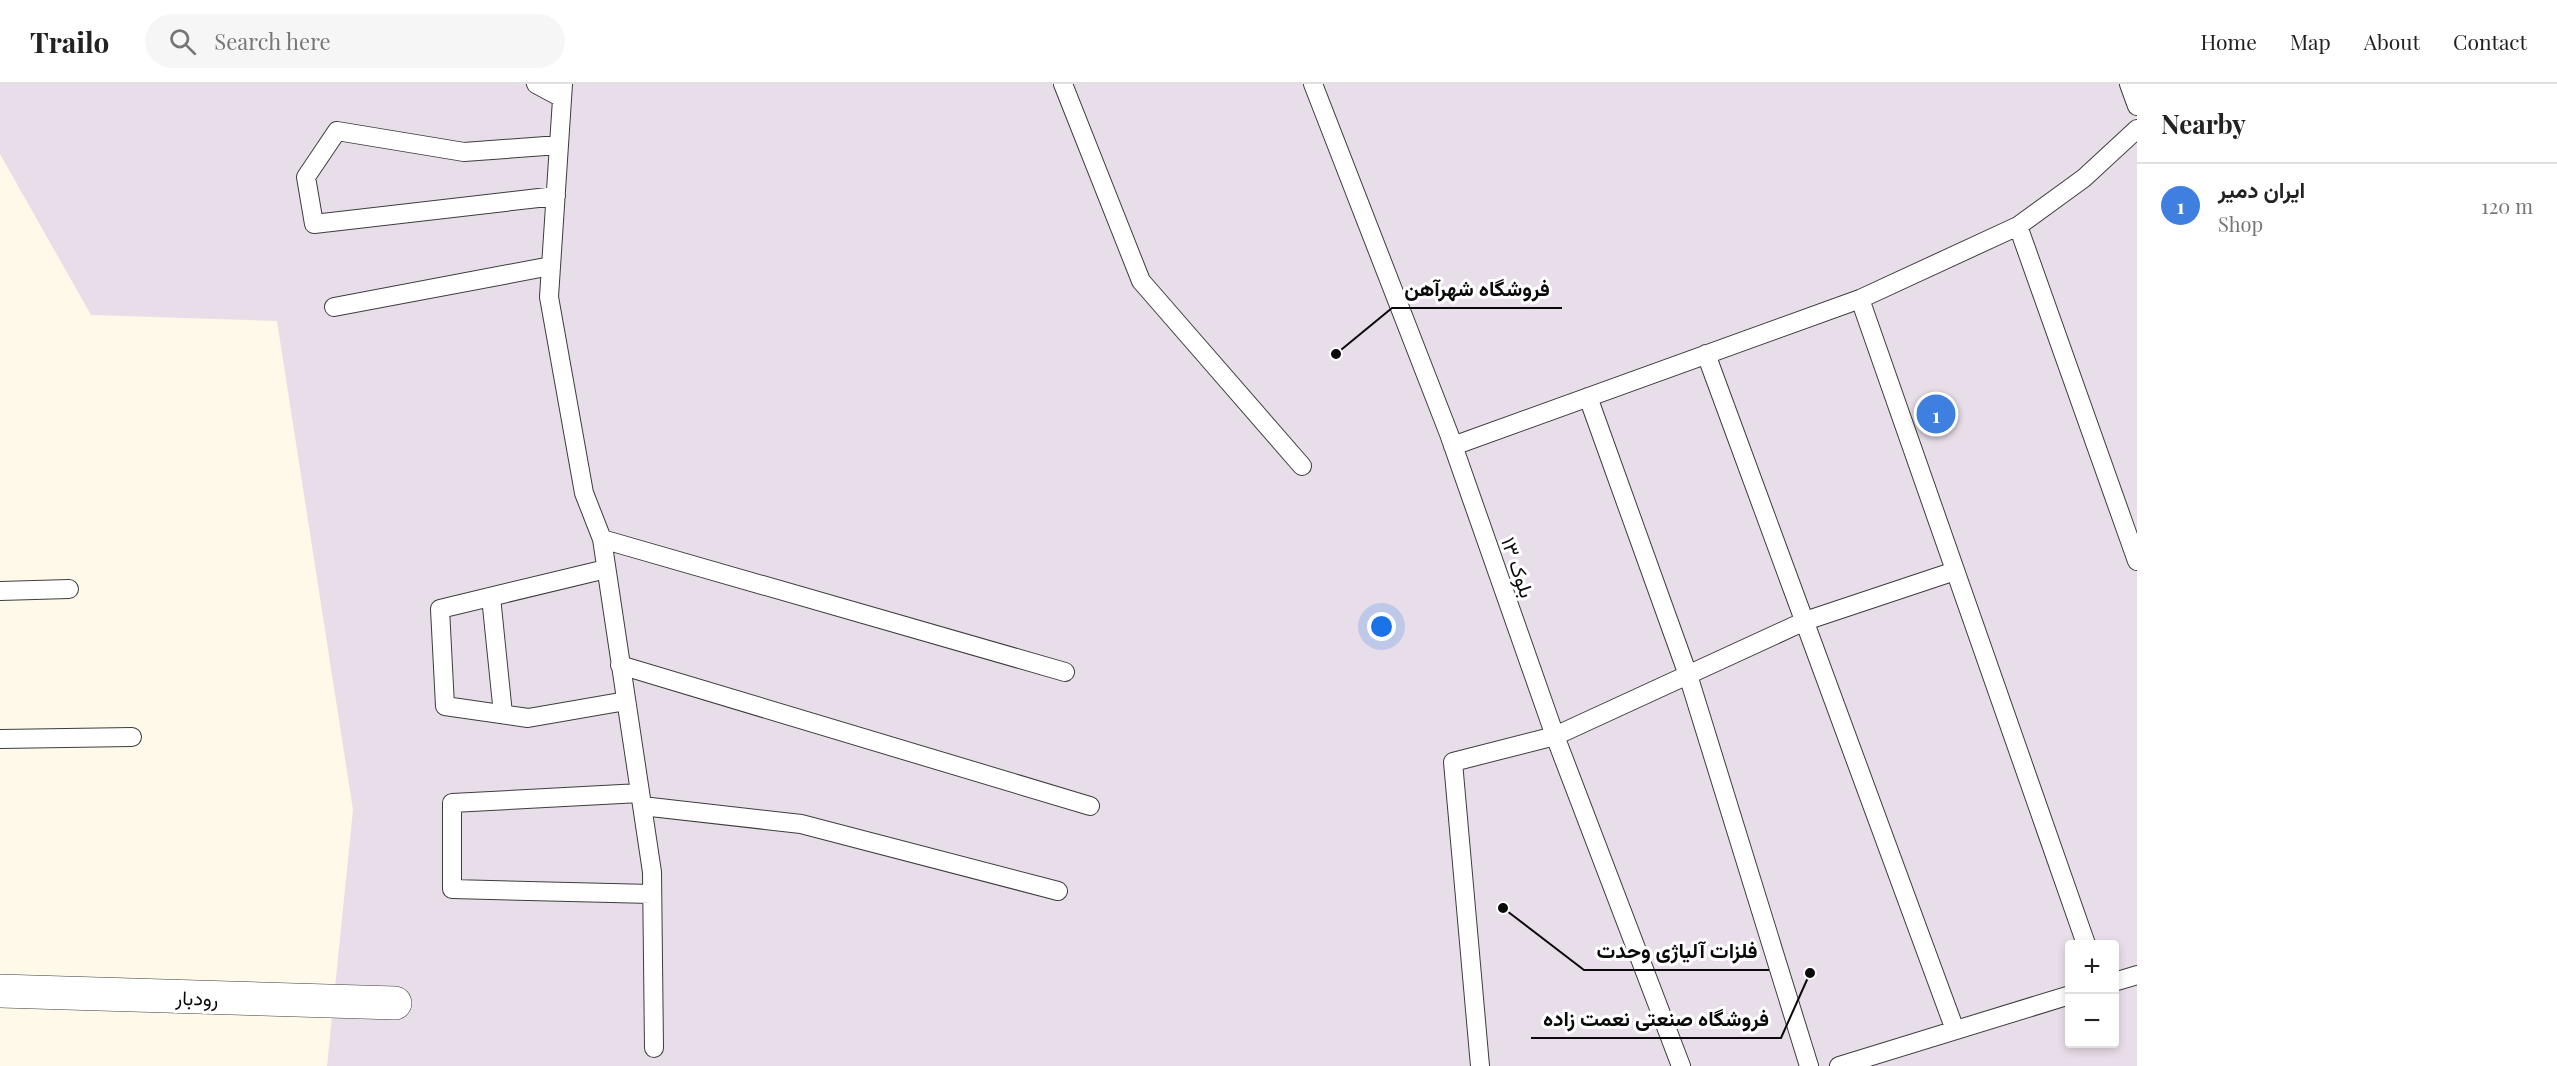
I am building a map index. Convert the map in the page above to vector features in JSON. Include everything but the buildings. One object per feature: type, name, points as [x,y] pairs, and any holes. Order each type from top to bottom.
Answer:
[{"type":"street","name":"رودبار","points":[[0,991],[395,1003]]},
{"type":"lane","points":[[536,84],[562,91],[549,297],[584,494],[602,539],[652,872],[654,1048]]},
{"type":"lane","points":[[1063,84],[1141,281],[1302,466]]},
{"type":"lane","name":"بلوک ۱۳","points":[[1313,84],[1453,446],[1555,736],[1681,1066]]},
{"type":"lane","points":[[2129,84],[2137,106]]},
{"type":"lane","points":[[1453,446],[1860,299],[2018,226],[2085,178],[2137,129]]},
{"type":"lane","points":[[556,196],[314,224],[306,177],[337,131],[464,152],[559,145]]},
{"type":"lane","points":[[2018,226],[2137,561]]},
{"type":"lane","points":[[334,307],[551,266]]},
{"type":"lane","points":[[1860,299],[2084,940]]},
{"type":"lane","points":[[1706,354],[1955,1030]]},
{"type":"lane","points":[[1588,397],[1688,675],[1809,1066]]},
{"type":"lane","points":[[602,539],[1065,672]]},
{"type":"lane","points":[[606,568],[440,609],[445,706],[528,718],[626,701]]},
{"type":"lane","points":[[1480,1066],[1453,762],[1555,736],[1805,621],[1955,571]]},
{"type":"lane","points":[[0,591],[69,589]]},
{"type":"lane","points":[[491,597],[503,714]]},
{"type":"lane","points":[[620,665],[1090,806]]},
{"type":"lane","points":[[0,739],[132,737]]},
{"type":"lane","points":[[652,894],[452,889],[452,803],[641,799],[801,824],[1058,891]]},
{"type":"lane","points":[[2119,981],[2137,975]]},
{"type":"lane","points":[[1839,1066],[2065,997]]},
{"type":"shaded area","points":[[0,84],[2137,84],[2137,1066],[327,1066],[353,810],[277,321],[91,315],[0,154]]},
{"type":"place","name":"فروشگاه شهرآهن","points":[[1336,354]]},
{"type":"place","name":"ایران دمیر","points":[[1936,414]]},
{"type":"place","name":"فلزات آلیاژی وحدت","points":[[1503,908]]},
{"type":"place","name":"فروشگاه صنعتی نعمت زاده","points":[[1810,973]]}]
